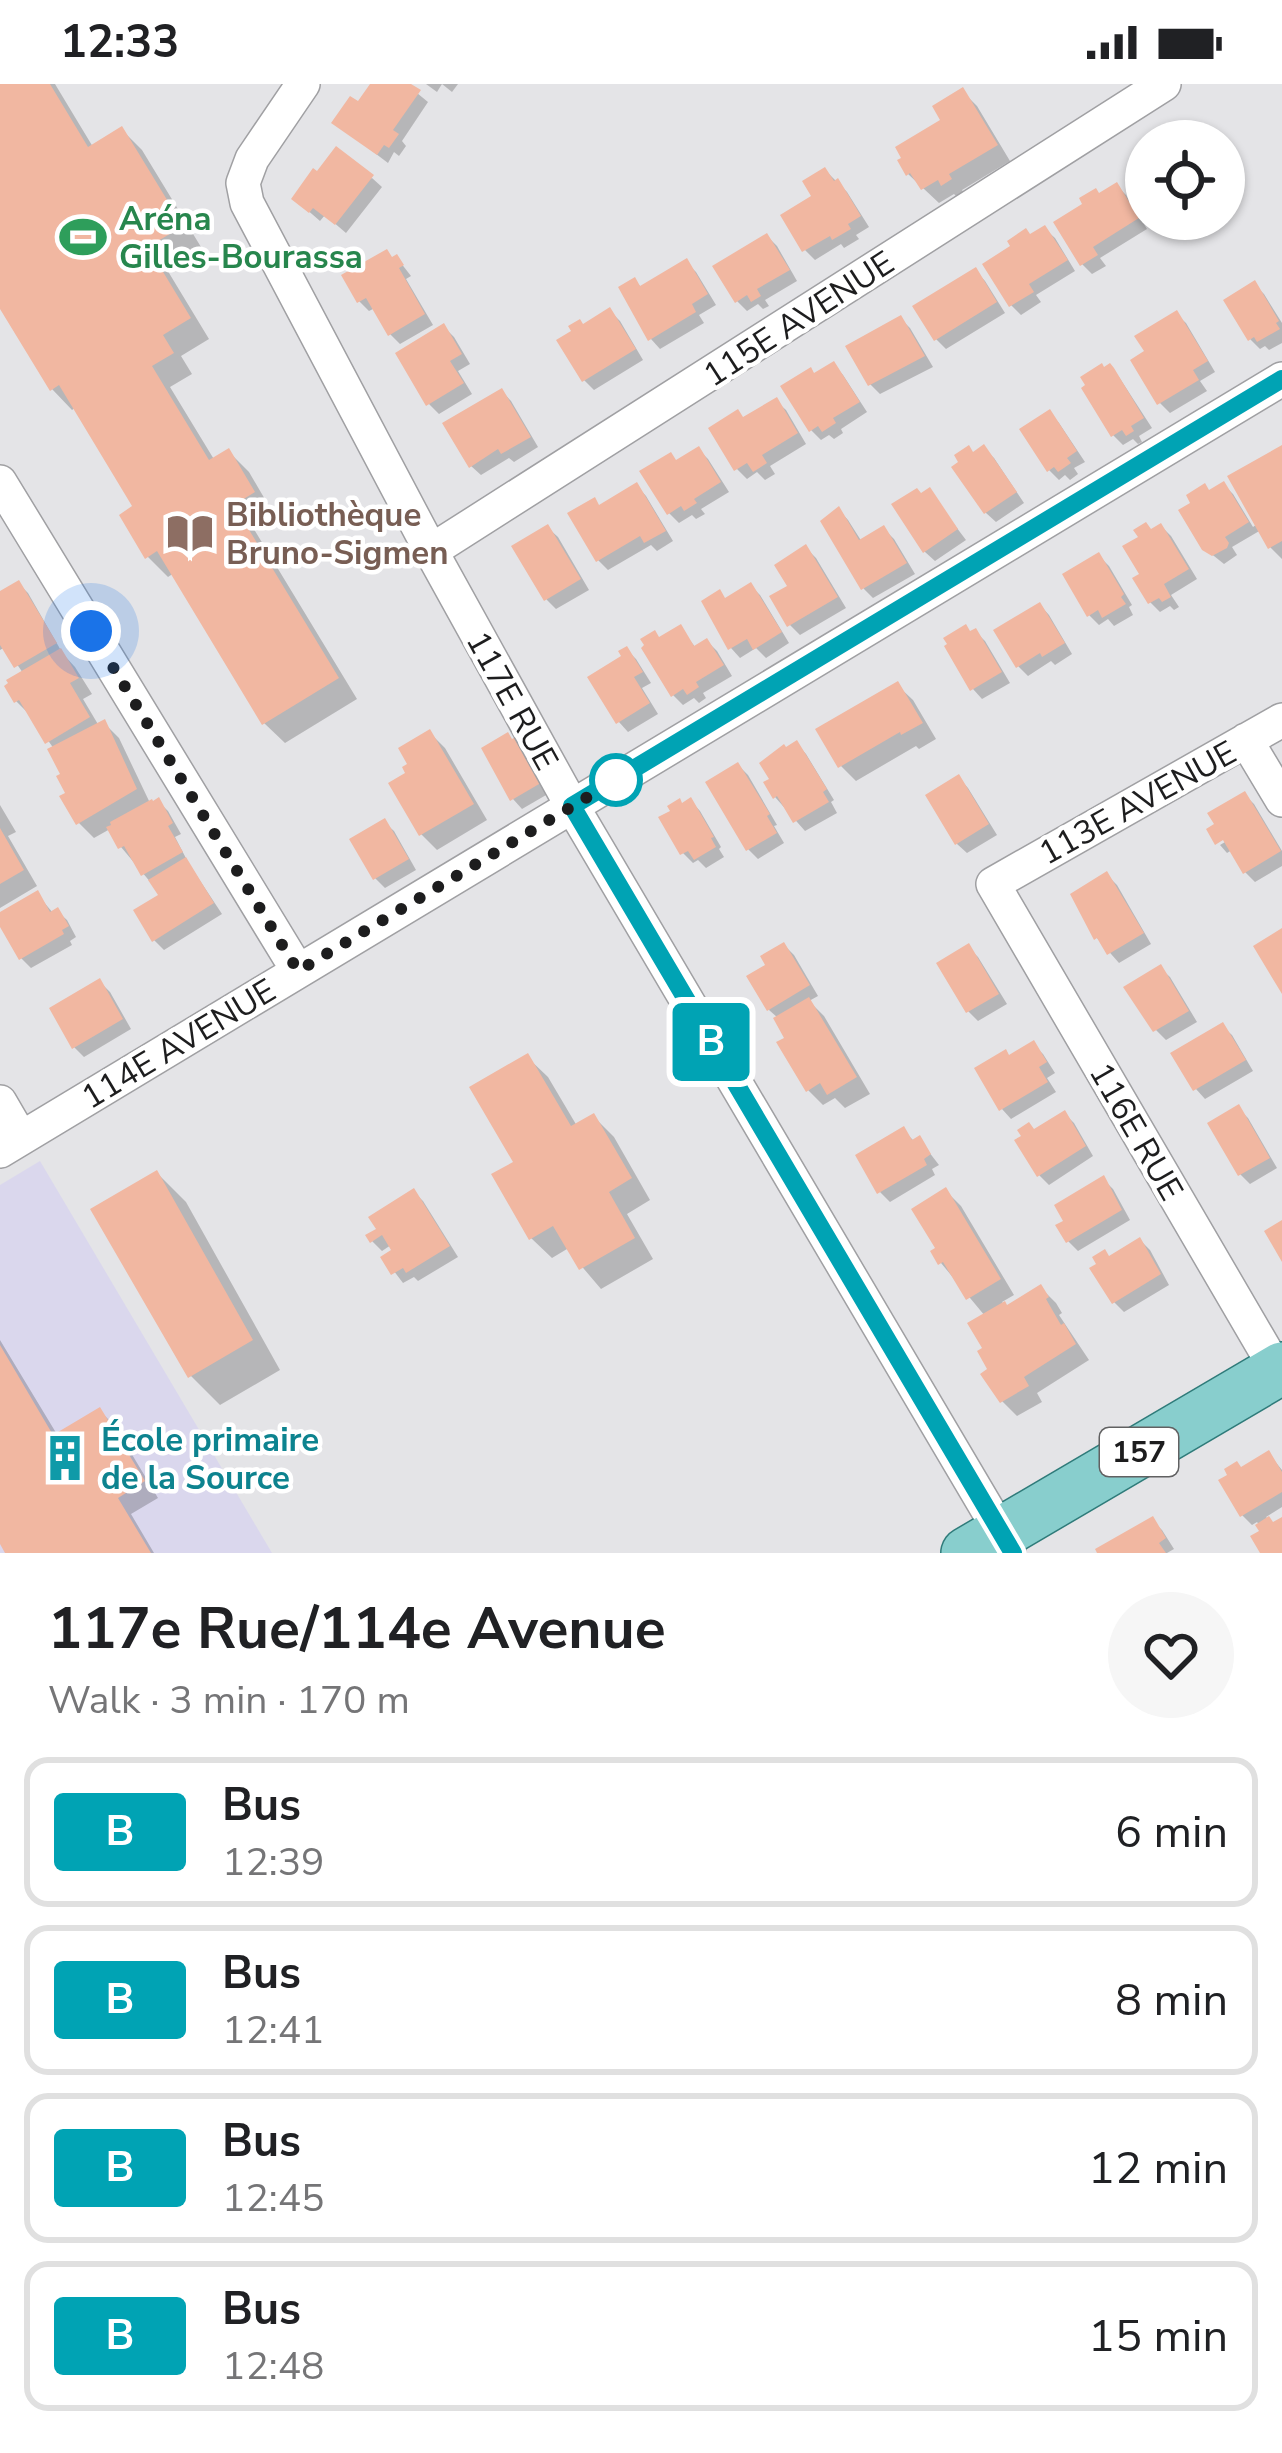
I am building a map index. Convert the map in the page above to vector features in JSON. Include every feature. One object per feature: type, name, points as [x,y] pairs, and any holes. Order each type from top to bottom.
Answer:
[{"type":"main road","name":"157","points":[[994,1546],[1280,1373]]},
{"type":"street","name":"117E RUE","points":[[303,84],[252,159],[243,183],[247,203],[572,806],[994,1546]]},
{"type":"street","name":"115E AVENUE","points":[[431,551],[1164,84]]},
{"type":"street","name":"114E AVENUE","points":[[10,1144],[1282,379]]},
{"type":"street","points":[[0,482],[298,971]]},
{"type":"street","name":"113E AVENUE","points":[[993,884],[1282,720]]},
{"type":"street","points":[[1246,740],[1282,800]]},
{"type":"street","name":"116E RUE","points":[[993,884],[1280,1373]]},
{"type":"street","points":[[0,1102],[10,1144]]},
{"type":"shaded area","points":[[40,1161],[272,1553],[0,1553],[0,1185]]},
{"type":"building","points":[[0,84],[50,84],[88,147],[122,126],[183,226],[148,247],[191,318],[163,335],[174,353],[152,366],[209,460],[229,448],[255,492],[234,505],[339,678],[262,725],[157,551],[145,559],[119,515],[132,506],[59,385],[50,391],[0,309]]},
{"type":"building","points":[[370,84],[411,84],[421,90],[393,130],[399,134],[377,155],[331,123],[350,96],[358,101]]},
{"type":"building","points":[[963,87],[998,145],[949,174],[952,179],[941,186],[938,180],[921,190],[910,173],[906,176],[895,147],[940,120],[932,106]]},
{"type":"building","points":[[336,146],[374,175],[335,225],[291,199]]},
{"type":"building","points":[[825,167],[834,181],[838,178],[861,216],[848,224],[851,229],[802,252],[780,215],[811,196],[802,181]]},
{"type":"building","points":[[1117,182],[1125,195],[1125,227],[1093,247],[1098,255],[1080,266],[1053,222],[1082,204],[1079,198],[1096,188],[1099,193]]},
{"type":"building","points":[[1045,225],[1068,260],[1029,284],[1034,292],[1009,307],[982,264],[1010,246],[1007,241],[1026,228],[1030,234]]},
{"type":"building","points":[[767,233],[790,270],[757,289],[761,296],[751,302],[747,295],[735,303],[712,266]]},
{"type":"building","points":[[387,249],[404,265],[399,268],[425,314],[388,336],[366,298],[357,303],[341,275]]},
{"type":"building","points":[[687,258],[708,294],[692,304],[696,312],[648,341],[618,287],[635,277],[640,286]]},
{"type":"building","points":[[976,267],[997,302],[934,341],[912,306]]},
{"type":"building","points":[[1255,280],[1280,329],[1257,342],[1254,337],[1248,341],[1223,300]]},
{"type":"building","points":[[610,307],[636,349],[582,382],[556,340],[571,331],[568,326],[580,319],[583,324]]},
{"type":"building","points":[[1177,310],[1208,361],[1193,370],[1199,380],[1157,405],[1130,360],[1144,351],[1134,336]]},
{"type":"building","points":[[901,315],[925,356],[868,386],[845,346]]},
{"type":"building","points":[[444,323],[462,354],[450,361],[464,383],[426,406],[395,353]]},
{"type":"building","points":[[834,361],[860,402],[833,418],[836,423],[822,432],[818,426],[809,432],[780,386],[811,367],[814,373]]},
{"type":"building","points":[[1102,363],[1114,368],[1144,418],[1126,436],[1122,430],[1111,437],[1081,388],[1085,385],[1080,377]]},
{"type":"building","points":[[502,388],[531,437],[501,454],[498,449],[469,468],[442,423]]},
{"type":"building","points":[[777,397],[798,433],[762,455],[767,463],[753,472],[747,463],[734,471],[708,428],[738,409],[743,417]]},
{"type":"building","points":[[1050,409],[1077,451],[1067,458],[1071,463],[1058,472],[1054,467],[1047,472],[1019,429]]},
{"type":"building","points":[[984,444],[1017,492],[984,514],[951,467],[958,462],[954,455],[969,445],[973,452]]},
{"type":"building","points":[[1282,445],[1282,541],[1268,549],[1227,476]]},
{"type":"building","points":[[699,446],[721,482],[684,511],[681,506],[667,515],[639,471],[671,452],[676,460]]},
{"type":"building","points":[[1224,481],[1249,522],[1225,537],[1227,548],[1212,556],[1202,550],[1178,510],[1190,503],[1186,495],[1205,483],[1209,490]]},
{"type":"building","points":[[637,482],[666,531],[644,543],[640,536],[596,562],[567,513],[595,497],[599,505]]},
{"type":"building","points":[[930,487],[958,529],[923,553],[891,504],[917,488],[921,493]]},
{"type":"building","points":[[839,506],[859,540],[884,525],[907,563],[861,590],[820,521]]},
{"type":"building","points":[[1146,522],[1151,529],[1161,523],[1189,569],[1164,584],[1171,597],[1148,604],[1132,578],[1139,574],[1122,546],[1138,537],[1133,530]]},
{"type":"building","points":[[548,524],[581,579],[544,601],[511,546]]},
{"type":"building","points":[[806,544],[838,597],[787,627],[769,596],[787,586],[774,565]]},
{"type":"building","points":[[1099,552],[1126,604],[1102,618],[1098,610],[1087,617],[1062,574]]},
{"type":"building","points":[[19,580],[57,643],[14,668],[0,645],[0,591]]},
{"type":"building","points":[[751,582],[782,632],[753,650],[747,639],[728,650],[701,601],[720,589],[725,598]]},
{"type":"building","points":[[1040,602],[1065,643],[1016,668],[993,630]]},
{"type":"building","points":[[681,624],[694,646],[707,638],[724,665],[696,682],[699,687],[687,695],[683,689],[671,697],[640,639],[655,630],[659,637]]},
{"type":"building","points":[[966,624],[970,631],[976,628],[1002,672],[970,691],[943,638]]},
{"type":"building","points":[[627,646],[643,672],[634,677],[650,703],[616,724],[587,677],[621,656],[618,651]]},
{"type":"building","points":[[61,648],[79,678],[70,683],[90,717],[45,744],[19,700],[14,703],[4,686],[6,680]]},
{"type":"building","points":[[898,681],[923,723],[838,768],[815,729]]},
{"type":"building","points":[[105,719],[137,789],[76,825],[59,796],[65,793],[47,749]]},
{"type":"building","points":[[430,729],[474,804],[419,836],[388,783],[405,773],[402,767],[407,764],[398,748]]},
{"type":"building","points":[[508,732],[512,739],[519,735],[546,780],[510,801],[481,748]]},
{"type":"building","points":[[797,740],[827,789],[823,792],[829,802],[793,823],[763,782],[769,779],[759,763]]},
{"type":"building","points":[[738,762],[777,833],[746,851],[705,782]]},
{"type":"building","points":[[959,774],[989,824],[955,845],[925,795]]},
{"type":"building","points":[[1245,791],[1281,851],[1243,874],[1223,840],[1215,845],[1206,829],[1214,824],[1207,813]]},
{"type":"building","points":[[159,797],[183,852],[141,876],[124,846],[118,849],[106,827]]},
{"type":"building","points":[[691,797],[716,847],[694,860],[688,851],[680,855],[658,817],[680,798],[682,803]]},
{"type":"building","points":[[385,818],[409,859],[373,880],[349,839]]},
{"type":"building","points":[[0,828],[24,870],[0,884]]},
{"type":"building","points":[[186,857],[214,903],[152,942],[133,910],[158,895],[148,880]]},
{"type":"building","points":[[1107,871],[1144,933],[1107,955],[1070,894]]},
{"type":"building","points":[[38,890],[50,912],[58,907],[69,926],[62,930],[64,934],[19,960],[0,927],[0,912]]},
{"type":"building","points":[[1282,928],[1282,994],[1253,946]]},
{"type":"building","points":[[784,942],[810,985],[767,1011],[746,976],[765,965],[760,956]]},
{"type":"building","points":[[969,943],[999,994],[966,1013],[936,963]]},
{"type":"building","points":[[1161,964],[1189,1011],[1153,1032],[1123,987]]},
{"type":"building","points":[[100,978],[123,1019],[72,1049],[49,1008]]},
{"type":"building","points":[[809,997],[857,1077],[827,1095],[820,1083],[806,1092],[776,1042],[784,1038],[773,1018]]},
{"type":"building","points":[[1223,1022],[1246,1060],[1193,1091],[1170,1053]]},
{"type":"building","points":[[1034,1040],[1047,1062],[1039,1067],[1048,1082],[999,1111],[974,1068],[1006,1049],[1009,1055]]},
{"type":"building","points":[[528,1053],[571,1126],[594,1113],[632,1178],[609,1192],[635,1238],[579,1270],[553,1226],[529,1240],[491,1174],[513,1162],[469,1087]]},
{"type":"building","points":[[1239,1104],[1270,1158],[1238,1176],[1207,1123]]},
{"type":"building","points":[[1065,1110],[1086,1146],[1037,1177],[1014,1140],[1021,1136],[1017,1130],[1029,1122],[1034,1129]]},
{"type":"building","points":[[904,1126],[912,1140],[920,1135],[931,1154],[924,1159],[927,1165],[877,1194],[855,1155]]},
{"type":"building","points":[[157,1170],[253,1340],[188,1378],[90,1209]]},
{"type":"building","points":[[1104,1175],[1122,1210],[1066,1243],[1055,1225],[1063,1221],[1054,1205]]},
{"type":"building","points":[[946,1187],[1001,1279],[966,1300],[943,1262],[938,1265],[930,1251],[935,1248],[911,1209]]},
{"type":"building","points":[[414,1188],[450,1246],[406,1273],[403,1268],[391,1275],[380,1257],[391,1250],[382,1235],[370,1243],[365,1235],[376,1229],[368,1217]]},
{"type":"building","points":[[1282,1220],[1282,1262],[1264,1231]]},
{"type":"building","points":[[1140,1237],[1161,1274],[1112,1304],[1089,1268],[1096,1264],[1092,1257],[1105,1249],[1109,1256]]},
{"type":"building","points":[[1041,1284],[1076,1344],[1024,1377],[1029,1386],[1000,1403],[980,1374],[987,1369],[977,1351],[982,1348],[967,1323]]},
{"type":"building","name":"École primaire de la Source","points":[[0,1345],[53,1435],[100,1407],[145,1481],[118,1498],[151,1553],[5,1553],[0,1544]]},
{"type":"building","points":[[1269,1450],[1282,1472],[1282,1492],[1240,1517],[1218,1480],[1237,1461],[1241,1467]]},
{"type":"building","points":[[1153,1516],[1166,1538],[1159,1543],[1166,1553],[1097,1553],[1095,1549]]},
{"type":"building","points":[[1269,1516],[1273,1522],[1282,1517],[1282,1553],[1260,1553],[1250,1536],[1259,1531],[1255,1525]]},
{"type":"bus line","name":"B","points":[[1013,1553],[572,806],[1282,379]]},
{"type":"place","name":"Aréna Gilles-Bourassa","points":[[83,237]]},
{"type":"place","name":"Bibliothèque Bruno-Sigmen","points":[[190,533]]},
{"type":"place","name":"École primaire de la Source","points":[[65,1458]]},
{"type":"route","points":[[91,631],[298,971],[616,780]]}]
